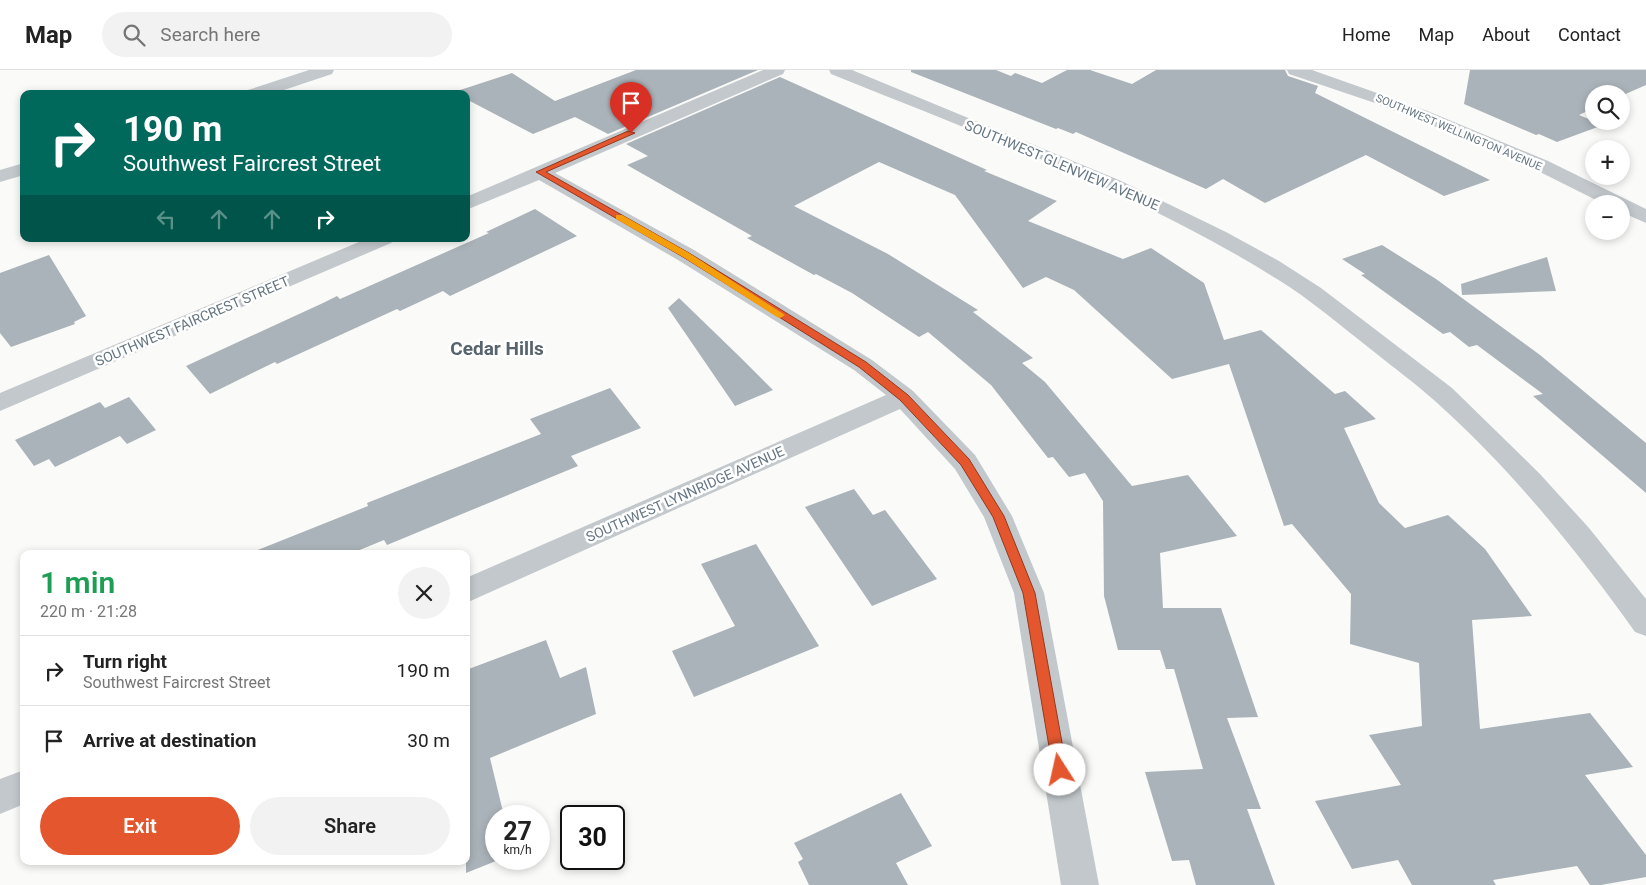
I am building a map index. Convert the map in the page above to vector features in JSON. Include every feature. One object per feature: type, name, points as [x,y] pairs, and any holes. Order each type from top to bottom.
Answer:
[{"type":"street","points":[[266,90],[326,70]]},
{"type":"street","points":[[470,202],[777,70]]},
{"type":"street","name":"SOUTHWEST GLENVIEW AVENUE","points":[[836,70],[1115,184],[1195,224],[1272,266],[1350,321],[1449,400],[1530,479],[1621,588],[1646,623]]},
{"type":"street","name":"SOUTHWEST WELLINGTON AVENUE","points":[[1295,70],[1363,92],[1467,133],[1604,195]]},
{"type":"street","points":[[0,176],[20,170]]},
{"type":"street","points":[[540,172],[686,255],[863,365],[904,397],[965,462],[998,516],[1029,593],[1080,885]]},
{"type":"street","name":"SOUTHWEST WELLINGTON AVENUE","points":[[1630,209],[1646,217]]},
{"type":"street","name":"SOUTHWEST FAIRCREST STREET","points":[[0,403],[377,242]]},
{"type":"street","name":"SOUTHWEST LYNNRIDGE AVENUE","points":[[470,589],[904,397]]},
{"type":"street","points":[[0,797],[20,788]]},
{"type":"building","points":[[636,70],[758,70],[608,134],[575,117],[533,134],[470,101],[470,90],[460,90],[512,73],[555,101]]},
{"type":"building","points":[[911,70],[996,70],[1011,76],[1015,73],[1042,83],[1067,70],[1090,70],[1132,84],[1156,70],[1285,70],[1288,76],[1318,86],[1315,93],[1490,180],[1444,196],[1366,155],[1265,203],[1223,179],[1206,189],[1076,132],[1073,134],[1058,128],[1056,129],[911,72]]},
{"type":"building","points":[[1470,70],[1646,70],[1646,85],[1630,92],[1630,85],[1585,85],[1585,112],[1579,115],[1585,118],[1585,130],[1589,130],[1557,142],[1464,104]]},
{"type":"building","points":[[780,77],[987,170],[984,171],[1057,201],[1028,221],[1123,259],[1151,248],[1204,283],[1224,340],[1261,330],[1335,394],[1345,391],[1376,419],[1344,428],[1379,503],[1405,528],[1448,515],[1485,549],[1532,616],[1472,620],[1480,729],[1590,713],[1633,767],[1585,775],[1646,855],[1646,877],[1601,885],[1590,885],[1577,866],[1493,880],[1496,885],[1412,885],[1398,860],[1352,869],[1315,801],[1401,785],[1369,735],[1422,726],[1419,663],[1350,644],[1351,594],[1292,524],[1284,526],[1229,364],[1172,379],[1074,290],[1046,277],[1023,288],[955,195],[879,162],[794,206],[888,254],[978,310],[973,312],[1033,358],[1022,363],[1045,382],[1132,486],[1188,475],[1237,536],[1160,553],[1163,608],[1221,608],[1258,717],[1227,718],[1261,809],[1247,809],[1275,885],[1196,885],[1189,860],[1172,861],[1145,772],[1203,769],[1174,669],[1166,669],[1160,650],[1118,650],[1104,596],[1103,501],[1085,473],[1069,477],[1053,457],[1048,458],[991,385],[928,332],[919,337],[852,293],[816,274],[814,275],[747,238],[752,236],[627,165],[648,156],[626,144]]},
{"type":"building","points":[[535,209],[577,236],[450,296],[443,291],[400,311],[397,309],[277,364],[275,362],[210,394],[186,366],[337,296],[340,299],[489,233],[486,232]]},
{"type":"building","points":[[1382,245],[1436,279],[1540,355],[1646,443],[1646,493],[1533,396],[1543,394],[1477,345],[1469,347],[1450,332],[1443,334],[1361,275],[1365,274],[1342,259]]},
{"type":"building","points":[[49,255],[86,316],[74,322],[75,324],[11,347],[0,333],[0,273]]},
{"type":"building","points":[[1547,257],[1556,291],[1462,295],[1461,284]]},
{"type":"building","points":[[679,298],[773,390],[735,406],[668,308]]},
{"type":"building","points":[[610,388],[641,428],[571,456],[578,466],[387,545],[384,540],[360,550],[258,550],[368,506],[367,503],[541,434],[530,419]]},
{"type":"building","points":[[129,397],[156,430],[127,444],[120,436],[55,467],[49,459],[34,466],[15,440],[100,402],[105,408]]},
{"type":"building","points":[[854,489],[873,515],[885,510],[937,579],[872,606],[805,507]]},
{"type":"building","points":[[756,544],[819,646],[694,697],[672,651],[735,626],[701,564]]},
{"type":"building","points":[[546,640],[560,678],[586,667],[596,714],[490,758],[501,805],[485,805],[485,865],[466,873],[466,865],[470,865],[470,668]]},
{"type":"building","points":[[901,793],[932,846],[896,863],[908,885],[809,885],[798,862],[803,859],[794,843]]},
{"type":"slow traffic","points":[[619,217],[686,255],[780,315]]},
{"type":"district","name":"Cedar Hills","points":[[497,348]]},
{"type":"route","points":[[631,133],[540,172],[686,255],[799,327],[863,365],[904,397],[965,462],[998,516],[1029,593],[1060,770]]}]
